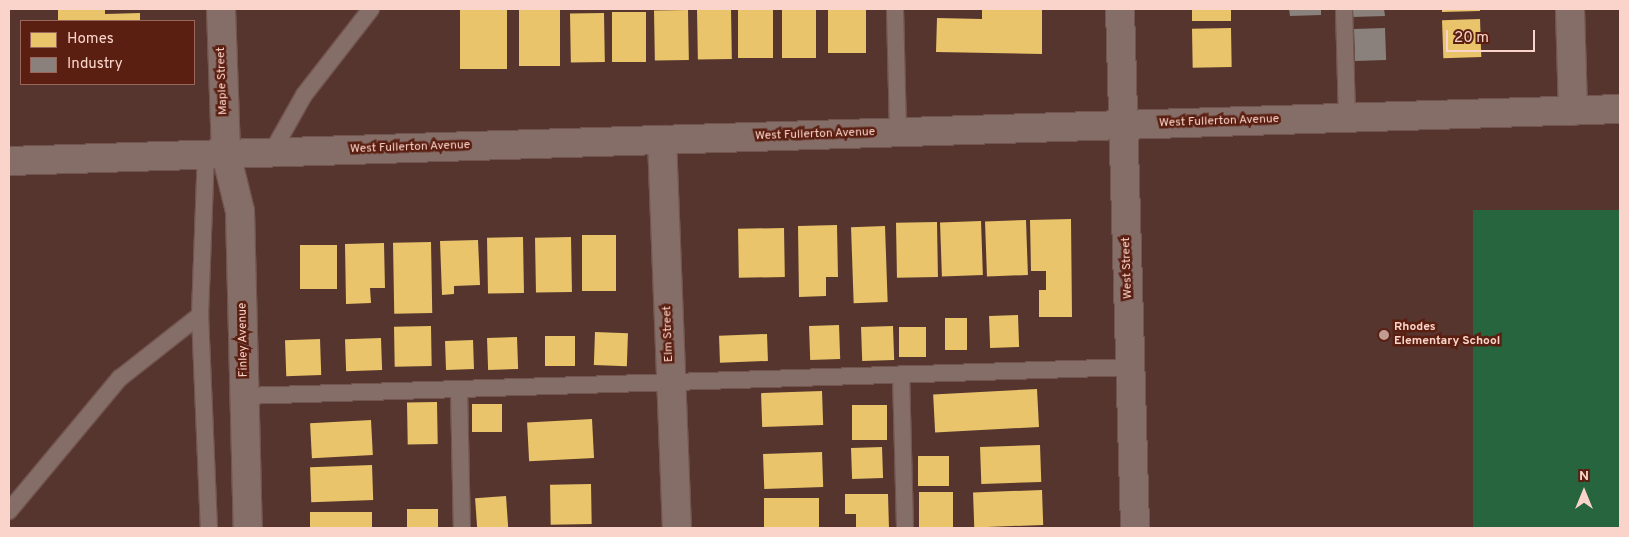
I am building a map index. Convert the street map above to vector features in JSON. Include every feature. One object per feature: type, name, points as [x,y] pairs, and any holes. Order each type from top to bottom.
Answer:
[{"type":"street","name":"Maple Street","points":[[216,154],[221,9]]},
{"type":"street","name":"West Street","points":[[1120,9],[1132,367],[1134,528]]},
{"type":"street","points":[[1570,9],[1573,111]]},
{"type":"street","name":"West Fullerton Avenue","points":[[9,161],[1620,110]]},
{"type":"street","name":"Elm Street","points":[[662,140],[677,528]]},
{"type":"street","name":"Finley Avenue","points":[[216,154],[240,211],[248,528]]},
{"type":"lane","points":[[272,152],[304,95],[371,9]]},
{"type":"lane","points":[[895,9],[898,133]]},
{"type":"lane","points":[[1344,9],[1347,118]]},
{"type":"lane","points":[[209,528],[200,315],[216,154]]},
{"type":"lane","points":[[9,511],[120,378],[200,315]]},
{"type":"lane","points":[[245,396],[1132,367]]},
{"type":"lane","points":[[901,374],[905,528]]},
{"type":"lane","points":[[458,389],[462,528]]},
{"type":"green space","points":[[1473,210],[1620,210],[1620,528],[1473,528]]},
{"type":"building: Homes","points":[[58,9],[105,9],[105,14],[140,13],[140,20],[58,20]]},
{"type":"building: Homes","points":[[460,9],[507,9],[507,69],[460,69]]},
{"type":"building: Homes","points":[[519,9],[560,9],[560,66],[519,66]]},
{"type":"building: Homes","points":[[731,9],[732,59],[698,60],[697,10]]},
{"type":"building: Homes","points":[[738,9],[773,9],[773,58],[738,58]]},
{"type":"building: Homes","points":[[782,9],[816,9],[816,58],[782,58]]},
{"type":"building: Homes","points":[[828,9],[866,9],[866,53],[828,53]]},
{"type":"building: Homes","points":[[982,9],[1042,9],[1042,54],[936,52],[937,18],[982,19]]},
{"type":"building: Homes","points":[[1192,9],[1231,9],[1231,21],[1192,21]]},
{"type":"building: Homes","points":[[1442,9],[1480,9],[1480,11],[1442,12]]},
{"type":"building: Homes","points":[[688,10],[689,60],[655,61],[654,11]]},
{"type":"building: Homes","points":[[612,12],[646,12],[646,62],[612,62]]},
{"type":"building: Homes","points":[[604,13],[605,62],[571,63],[570,14]]},
{"type":"building: Homes","points":[[1480,19],[1481,57],[1443,58],[1442,20]]},
{"type":"building: Homes","points":[[1231,28],[1232,67],[1193,68],[1192,29]]},
{"type":"building: Homes","points":[[1071,219],[1072,317],[1039,317],[1039,290],[1046,290],[1046,271],[1031,271],[1030,220]]},
{"type":"building: Homes","points":[[1026,220],[1028,275],[987,276],[985,221]]},
{"type":"building: Homes","points":[[981,221],[983,275],[942,276],[940,222]]},
{"type":"building: Homes","points":[[937,222],[938,277],[897,278],[896,223]]},
{"type":"building: Homes","points":[[837,225],[838,277],[826,277],[826,296],[799,297],[798,226]]},
{"type":"building: Homes","points":[[885,226],[888,302],[854,303],[851,227]]},
{"type":"building: Homes","points":[[784,228],[785,277],[739,278],[738,229]]},
{"type":"building: Homes","points":[[582,235],[616,235],[616,291],[582,291]]},
{"type":"building: Homes","points":[[523,237],[524,293],[488,294],[487,238]]},
{"type":"building: Homes","points":[[571,237],[572,292],[536,293],[535,238]]},
{"type":"building: Homes","points":[[478,240],[480,285],[454,286],[454,294],[442,295],[440,241]]},
{"type":"building: Homes","points":[[431,242],[432,313],[394,314],[393,243]]},
{"type":"building: Homes","points":[[384,243],[385,288],[370,288],[371,303],[346,304],[345,244]]},
{"type":"building: Homes","points":[[300,245],[337,245],[337,289],[300,289]]},
{"type":"building: Homes","points":[[1018,315],[1019,347],[990,348],[989,316]]},
{"type":"building: Homes","points":[[945,318],[967,318],[967,350],[945,350]]},
{"type":"building: Homes","points":[[839,325],[840,359],[810,360],[809,326]]},
{"type":"building: Homes","points":[[431,326],[432,366],[395,367],[394,327]]},
{"type":"building: Homes","points":[[893,326],[894,360],[862,361],[861,327]]},
{"type":"building: Homes","points":[[899,327],[926,327],[926,357],[899,357]]},
{"type":"building: Homes","points":[[595,332],[628,333],[627,366],[594,365]]},
{"type":"building: Homes","points":[[767,334],[768,361],[720,363],[719,336]]},
{"type":"building: Homes","points":[[545,336],[575,336],[575,366],[545,366]]},
{"type":"building: Homes","points":[[517,337],[518,369],[488,370],[487,338]]},
{"type":"building: Homes","points":[[381,338],[382,370],[346,371],[345,339]]},
{"type":"building: Homes","points":[[320,339],[321,375],[286,376],[285,340]]},
{"type":"building: Homes","points":[[473,340],[474,369],[446,370],[445,341]]},
{"type":"building: Homes","points":[[1037,389],[1039,427],[935,432],[933,394]]},
{"type":"building: Homes","points":[[822,391],[823,425],[762,427],[761,393]]},
{"type":"building: Homes","points":[[437,402],[438,444],[408,445],[407,403]]},
{"type":"building: Homes","points":[[472,404],[502,404],[502,432],[472,432]]},
{"type":"building: Homes","points":[[852,405],[887,405],[887,440],[852,440]]},
{"type":"building: Homes","points":[[592,419],[594,458],[529,461],[527,422]]},
{"type":"building: Homes","points":[[371,420],[373,455],[312,458],[310,423]]},
{"type":"building: Homes","points":[[1040,445],[1041,482],[981,484],[980,447]]},
{"type":"building: Homes","points":[[882,447],[883,478],[852,479],[851,448]]},
{"type":"building: Homes","points":[[822,452],[823,487],[764,489],[763,454]]},
{"type":"building: Homes","points":[[918,456],[949,456],[949,486],[918,486]]},
{"type":"building: Homes","points":[[372,465],[373,500],[311,502],[310,467]]},
{"type":"building: Homes","points":[[591,484],[592,524],[551,525],[550,485]]},
{"type":"building: Homes","points":[[1042,490],[1043,525],[974,527],[973,492]]},
{"type":"building: Homes","points":[[919,492],[953,492],[953,528],[919,528]]},
{"type":"building: Homes","points":[[845,494],[888,494],[889,528],[856,528],[856,514],[845,514]]},
{"type":"building: Homes","points":[[506,496],[508,527],[477,528],[475,498]]},
{"type":"building: Homes","points":[[764,498],[819,498],[819,528],[764,528]]},
{"type":"building: Homes","points":[[407,509],[438,509],[438,528],[407,528]]},
{"type":"building: Homes","points":[[310,512],[372,512],[372,528],[310,528]]},
{"type":"building: Industry","points":[[1289,9],[1321,9],[1321,15],[1290,16]]},
{"type":"building: Industry","points":[[1353,9],[1384,9],[1385,16],[1353,17]]},
{"type":"building: Industry","points":[[1385,28],[1386,60],[1355,61],[1354,29]]},
{"type":"place","name":"Rhodes Elementary School","points":[[1384,335]]}]
